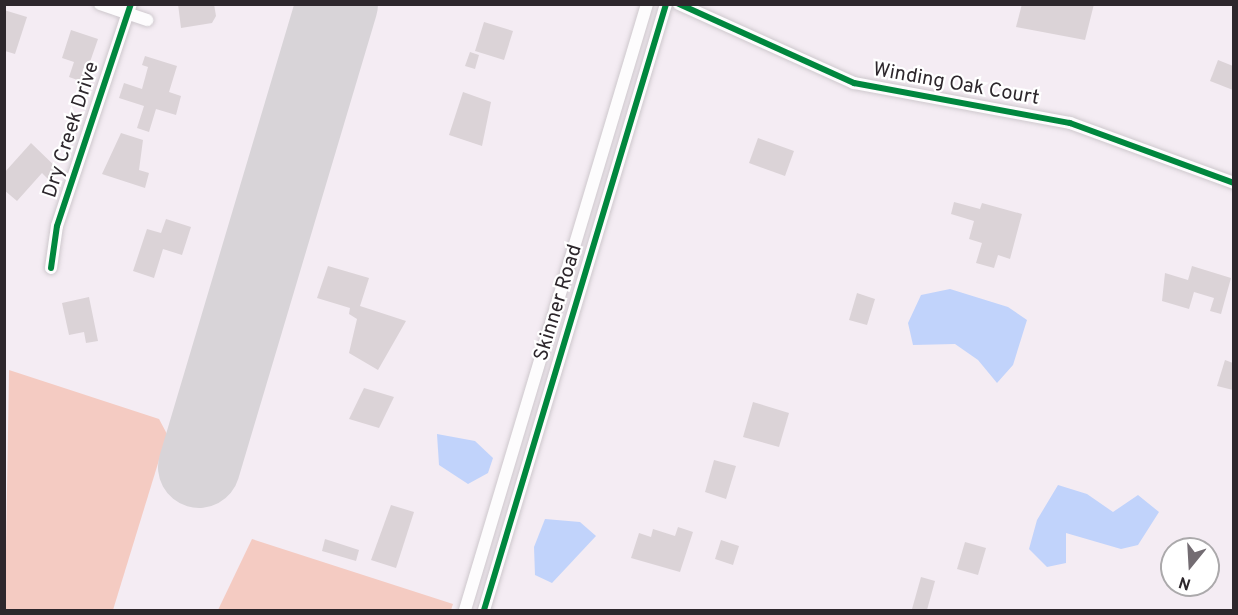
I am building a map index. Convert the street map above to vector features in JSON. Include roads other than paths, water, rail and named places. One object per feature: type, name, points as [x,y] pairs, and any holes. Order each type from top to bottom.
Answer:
[{"type":"street","points":[[100,4],[130,9],[147,20]]},
{"type":"street","name":"Skinner Road","points":[[465,610],[647,4]]},
{"type":"street","name":"Skinner Road","points":[[484,610],[666,4]]},
{"type":"street","name":"Winding Oak Court","points":[[679,4],[854,83],[1070,123],[1233,183]]},
{"type":"street","name":"Dry Creek Drive","points":[[51,268],[57,226],[130,9]]},
{"type":"water","points":[[950,289],[1008,307],[1027,320],[1013,365],[997,383],[978,360],[955,344],[913,345],[908,323],[921,295]]},
{"type":"water","points":[[437,434],[475,441],[493,458],[488,473],[468,484],[439,465]]},
{"type":"water","points":[[1058,485],[1087,494],[1113,512],[1138,495],[1159,512],[1138,545],[1121,549],[1066,533],[1066,563],[1047,567],[1029,549],[1037,520]]},
{"type":"water","points":[[545,519],[580,522],[596,536],[552,583],[535,575],[534,547]]}]
